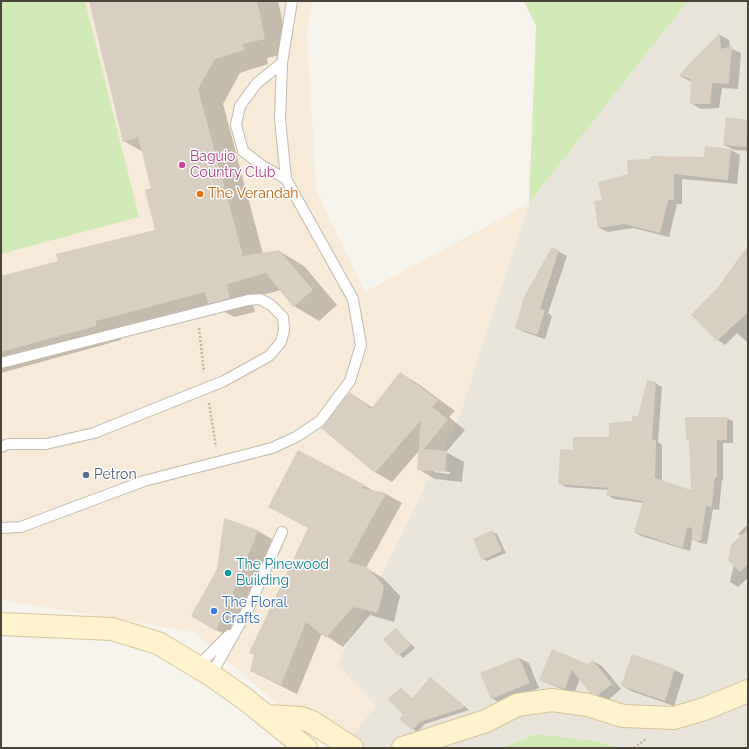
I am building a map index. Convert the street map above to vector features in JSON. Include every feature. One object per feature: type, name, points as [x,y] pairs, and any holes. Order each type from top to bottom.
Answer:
[{"type":"main road","points":[[1,624],[112,629],[158,643],[205,670],[267,716],[306,748]]},
{"type":"main road","points":[[403,748],[486,721],[517,705],[552,700],[588,705],[623,716],[674,718],[748,691]]},
{"type":"main road","points":[[267,716],[302,718],[312,722],[352,748]]},
{"type":"lane","points":[[1,528],[21,527],[144,481],[272,448],[296,437],[320,421],[350,381],[361,345],[353,299],[286,179],[280,118],[282,63],[292,1]]},
{"type":"lane","points":[[282,63],[257,83],[240,106],[236,125],[243,151],[261,165],[286,179]]},
{"type":"lane","points":[[1,363],[248,300],[260,299],[271,305],[283,317],[284,330],[281,342],[269,356],[224,381],[94,433],[46,444],[8,444],[1,447]]},
{"type":"lane","points":[[205,670],[248,609],[282,532]]},
{"type":"lane","points":[[205,670],[236,628]]},
{"type":"shaded area","points":[[85,1],[312,1],[307,33],[316,190],[365,292],[529,203],[459,417],[337,664],[376,706],[343,748],[330,748],[193,632],[1,600],[1,254],[139,217]]},
{"type":"shaded area","points":[[688,1],[748,1],[748,748],[621,748],[596,741],[536,734],[501,748],[343,748],[337,664],[459,417],[529,203]]},
{"type":"green space","points":[[1,1],[85,1],[139,217],[1,254]]},
{"type":"green space","points":[[524,1],[688,1],[529,203],[536,26]]},
{"type":"green space","points":[[536,734],[596,741],[621,748],[501,748]]},
{"type":"building","name":"Baguio Country Club","points":[[89,1],[257,1],[265,39],[243,44],[244,50],[215,59],[198,89],[243,256],[279,250],[313,290],[293,307],[266,273],[227,284],[230,298],[208,304],[205,292],[96,321],[96,326],[1,352],[1,276],[58,261],[56,254],[155,230],[145,190],[151,188],[138,137],[123,142]]},
{"type":"building","points":[[720,33],[721,49],[732,46],[729,84],[712,83],[710,104],[690,104],[691,79],[679,76]]},
{"type":"building","points":[[726,117],[748,120],[746,147],[723,145]]},
{"type":"building","points":[[705,146],[731,149],[728,180],[674,174],[674,200],[668,200],[660,233],[624,224],[598,228],[594,201],[602,200],[598,182],[628,174],[627,160],[650,159],[651,156],[704,157]]},
{"type":"building","points":[[748,245],[748,312],[717,341],[691,315],[718,287]]},
{"type":"building","points":[[552,247],[559,250],[540,309],[545,311],[537,335],[515,328],[524,297]]},
{"type":"building","points":[[400,372],[438,400],[432,407],[448,419],[424,449],[447,451],[445,472],[417,470],[421,420],[375,473],[321,428],[350,392],[371,409]]},
{"type":"building","points":[[647,380],[656,382],[652,440],[656,440],[655,478],[691,490],[689,440],[686,440],[685,417],[727,417],[727,440],[717,440],[717,477],[715,477],[712,507],[706,506],[701,541],[692,540],[692,528],[687,527],[683,548],[634,532],[643,501],[606,495],[608,488],[558,484],[560,449],[573,450],[573,437],[609,437],[609,423],[632,421],[632,416],[638,416]]},
{"type":"building","points":[[298,450],[365,485],[362,488],[386,493],[348,562],[367,567],[384,586],[378,613],[353,607],[326,638],[306,622],[281,685],[250,671],[254,655],[249,653],[308,528],[268,507]]},
{"type":"building","name":"The Pinewood Building","points":[[224,518],[258,530],[240,577],[216,631],[191,616],[217,569]]},
{"type":"building","points":[[748,529],[748,564],[740,572],[728,560],[731,545]]},
{"type":"building","points":[[493,530],[502,551],[482,560],[473,539]]},
{"type":"building","points":[[396,628],[411,645],[398,656],[383,639]]},
{"type":"building","points":[[552,649],[588,664],[593,660],[612,684],[598,695],[590,693],[572,670],[565,689],[539,680]]},
{"type":"building","points":[[632,654],[675,669],[665,701],[621,686]]},
{"type":"building","points":[[519,657],[530,683],[491,699],[480,673]]},
{"type":"building","points":[[430,677],[466,707],[420,722],[412,730],[399,719],[403,715],[388,699],[401,687],[412,699]]},
{"type":"place","name":"Baguio Country Club","points":[[182,165]]},
{"type":"place","name":"The Verandah","points":[[200,194]]},
{"type":"place","name":"Petron","points":[[86,475]]},
{"type":"place","name":"The Pinewood Building","points":[[228,573]]},
{"type":"place","name":"The Floral Crafts","points":[[214,611]]}]
